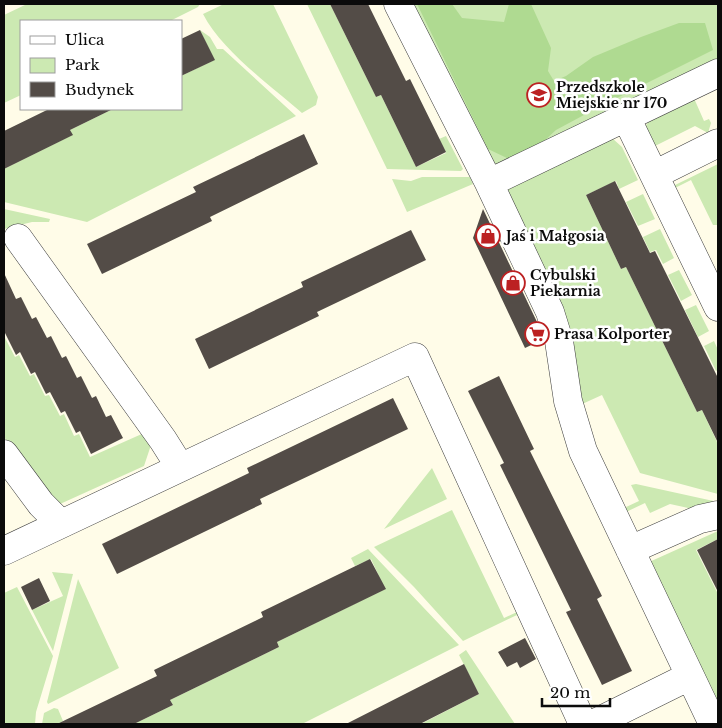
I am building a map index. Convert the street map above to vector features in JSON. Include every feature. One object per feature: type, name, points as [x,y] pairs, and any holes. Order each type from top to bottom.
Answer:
[{"type":"lane","points":[[398,4],[489,183],[550,312],[559,341],[568,401],[580,443],[602,494],[714,724]]},
{"type":"lane","points":[[489,183],[718,74]]},
{"type":"lane","points":[[626,117],[718,307]]},
{"type":"lane","points":[[654,175],[718,143]]},
{"type":"lane","points":[[18,238],[163,440],[180,467]]},
{"type":"lane","points":[[4,551],[415,357],[583,724]]},
{"type":"lane","points":[[4,454],[41,504],[61,524]]},
{"type":"lane","points":[[630,550],[700,519],[718,515]]},
{"type":"lane","points":[[593,724],[690,676]]},
{"type":"green space","points":[[27,4],[200,4],[198,7],[172,20],[20,20],[20,95],[4,103],[4,15]]},
{"type":"green space","points":[[224,4],[273,4],[318,97],[316,105],[302,113],[248,67],[222,41],[211,28],[203,14]]},
{"type":"green space","points":[[307,4],[330,4],[376,97],[381,95],[416,167],[446,153],[439,139],[446,136],[463,169],[461,171],[387,169]]},
{"type":"green space","name":"Przedszkole Miejskie nr 170","points":[[408,4],[718,4],[718,66],[503,168],[483,156]]},
{"type":"green space","name":"Przedszkole Miejskie nr 170","points":[[417,4],[452,4],[462,18],[504,22],[509,4],[531,4],[551,48],[548,71],[554,81],[566,76],[593,57],[679,23],[705,23],[713,50],[597,108],[556,130],[543,142],[509,159],[488,149]]},
{"type":"green space","points":[[200,30],[210,37],[217,49],[223,49],[296,116],[87,222],[4,202],[4,169],[72,135],[70,130],[111,110],[182,110],[182,76],[214,60]]},
{"type":"green space","points":[[693,96],[704,121],[709,119],[711,123],[708,133],[695,126],[651,148],[643,133],[650,120],[663,110]]},
{"type":"green space","points":[[612,138],[622,147],[638,180],[619,189],[616,181],[586,195],[621,269],[626,267],[697,412],[702,410],[718,444],[718,494],[640,473],[602,395],[580,405],[506,200],[508,179]]},
{"type":"green space","points":[[718,164],[718,225],[713,225],[691,180],[675,188],[673,186]]},
{"type":"green space","points":[[422,177],[470,177],[473,184],[407,212],[392,179],[411,181]]},
{"type":"green space","points":[[643,194],[655,219],[638,226],[626,202]]},
{"type":"green space","points":[[4,209],[50,219],[49,222],[32,222],[4,229]]},
{"type":"green space","points":[[660,229],[674,258],[663,264],[656,250],[650,252],[643,237]]},
{"type":"green space","points":[[679,270],[692,295],[681,301],[668,275]]},
{"type":"green space","points":[[696,305],[709,331],[698,337],[685,310]]},
{"type":"green space","points":[[4,336],[15,357],[19,355],[30,376],[34,374],[45,396],[49,395],[60,416],[64,414],[74,436],[79,434],[90,457],[144,433],[151,445],[144,466],[60,504],[49,496],[4,437]]},
{"type":"green space","points":[[714,341],[718,350],[718,370],[716,371],[704,346]]},
{"type":"green space","points":[[432,468],[447,499],[384,529]]},
{"type":"green space","points":[[636,484],[718,502],[702,511],[670,504],[650,513],[645,503],[626,512],[624,508],[639,501],[631,485]]},
{"type":"green space","points":[[452,510],[504,618],[517,612],[517,615],[463,641],[414,587],[374,547]]},
{"type":"green space","points":[[718,531],[718,539],[696,550],[718,594],[718,712],[647,563]]},
{"type":"green space","points":[[368,549],[459,645],[302,724],[134,724],[173,705],[170,700],[279,647],[277,642],[385,589],[371,559],[355,566],[351,558]]},
{"type":"green space","points":[[52,572],[73,574],[53,651],[32,610],[63,596]]},
{"type":"green space","points":[[78,579],[119,668],[48,704],[47,702]]},
{"type":"green space","points":[[17,587],[53,656],[36,712],[35,724],[4,724],[4,593]]},
{"type":"green space","points":[[466,650],[515,724],[421,724],[479,694],[459,655]]},
{"type":"green space","points":[[54,708],[58,709],[63,721],[57,724],[42,724],[44,713]]},
{"type":"building","points":[[330,4],[368,4],[406,81],[410,79],[446,152],[416,167],[381,95],[376,97]]},
{"type":"building","points":[[200,30],[215,60],[182,76],[182,39]]},
{"type":"building","points":[[47,110],[111,110],[70,130],[73,135],[4,169],[4,131]]},
{"type":"building","points":[[304,134],[318,164],[210,217],[212,221],[102,274],[87,244],[196,192],[193,187]]},
{"type":"building","points":[[615,181],[650,253],[655,251],[718,378],[718,443],[702,410],[697,412],[626,267],[621,269],[586,195]]},
{"type":"building","points":[[483,209],[537,322],[542,340],[525,348],[473,238]]},
{"type":"building","points":[[411,230],[426,260],[317,312],[319,316],[209,369],[195,339],[303,287],[301,282]]},
{"type":"building","points":[[4,273],[16,299],[21,297],[32,319],[36,317],[47,338],[51,336],[62,358],[66,356],[77,378],[81,376],[92,398],[96,396],[106,417],[111,415],[123,438],[91,454],[80,431],[76,433],[65,411],[61,413],[50,392],[46,394],[35,372],[31,374],[20,352],[16,355],[4,331]]},
{"type":"building","points":[[499,376],[534,449],[530,451],[602,596],[597,599],[632,671],[602,685],[566,612],[571,610],[500,465],[504,463],[468,391]]},
{"type":"building","points":[[393,398],[408,429],[260,499],[262,504],[117,574],[102,544],[249,473],[247,468]]},
{"type":"building","points":[[718,539],[718,592],[697,550]]},
{"type":"building","points":[[370,559],[386,589],[277,642],[279,647],[170,700],[173,705],[134,724],[57,724],[157,676],[154,670],[263,617],[261,612]]},
{"type":"building","points":[[39,578],[50,601],[32,610],[21,587]]},
{"type":"building","points":[[525,638],[536,659],[520,668],[517,662],[507,667],[498,652]]},
{"type":"building","points":[[464,664],[479,694],[420,724],[346,724]]},
{"type":"place","name":"Przedszkole Miejskie nr 170","points":[[539,95]]},
{"type":"place","name":"Jaś i Małgosia","points":[[488,236]]},
{"type":"place","name":"Cybulski Piekarnia","points":[[513,283]]},
{"type":"place","name":"Prasa Kolporter","points":[[537,334]]}]
